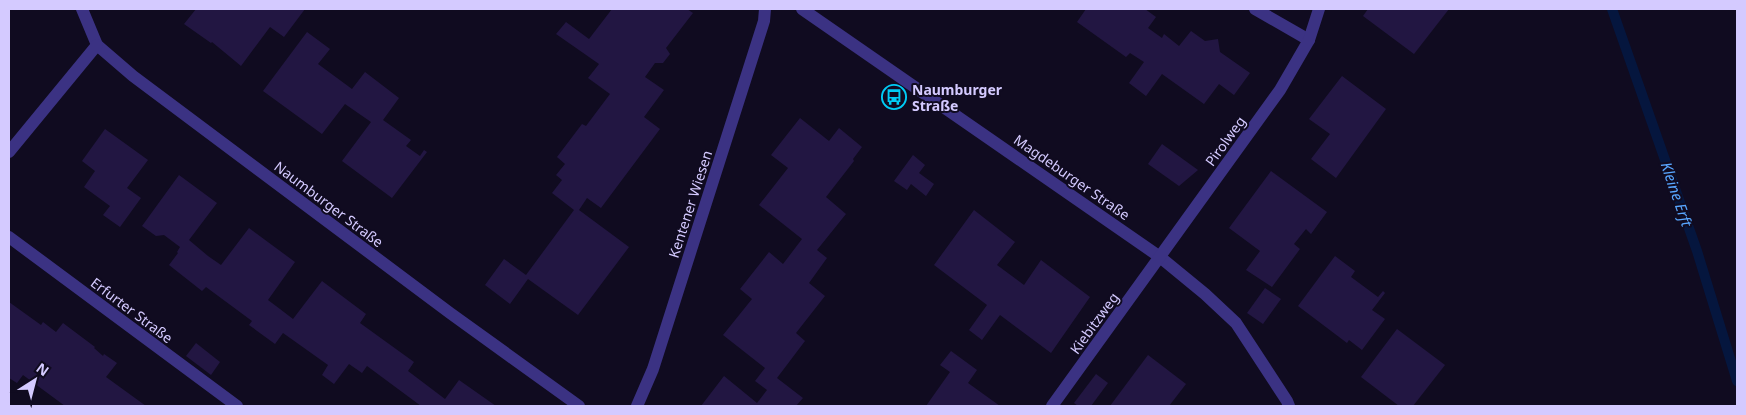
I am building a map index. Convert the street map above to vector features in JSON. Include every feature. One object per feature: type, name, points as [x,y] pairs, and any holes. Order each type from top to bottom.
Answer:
[{"type":"street","name":"Naumburger Straße","points":[[82,9],[97,45],[141,82],[450,313],[579,406]]},
{"type":"street","name":"Kentener Wiesen","points":[[637,406],[653,369],[761,30],[765,9]]},
{"type":"street","name":"Magdeburger Straße","points":[[802,9],[1160,257],[1206,294],[1236,323],[1289,406]]},
{"type":"street","points":[[1255,9],[1309,40]]},
{"type":"street","name":"Pirolweg","points":[[1160,257],[1280,90],[1309,40],[1319,9]]},
{"type":"street","points":[[9,152],[97,45]]},
{"type":"street","name":"Erfurter Straße","points":[[9,237],[237,406]]},
{"type":"street","name":"Kiebitzweg","points":[[1052,406],[1160,257]]},
{"type":"building","points":[[196,9],[305,9],[284,37],[270,27],[241,66],[212,42],[184,24]]},
{"type":"building","points":[[612,9],[687,9],[693,13],[666,48],[670,54],[663,63],[655,63],[645,77],[664,90],[644,117],[660,129],[601,208],[587,198],[579,210],[629,247],[578,315],[528,279],[510,304],[485,285],[504,259],[526,275],[574,210],[552,193],[562,180],[556,175],[565,164],[557,157],[582,124],[586,126],[610,94],[588,78],[599,64],[556,34],[566,22],[589,39]]},
{"type":"building","points":[[1086,9],[1145,9],[1156,17],[1148,28],[1162,38],[1164,34],[1179,46],[1191,31],[1205,41],[1218,39],[1220,52],[1250,73],[1234,95],[1219,84],[1204,104],[1162,74],[1146,96],[1129,83],[1144,62],[1130,53],[1126,57],[1077,22]]},
{"type":"building","points":[[1368,9],[1449,9],[1414,54],[1363,16]]},
{"type":"building","points":[[307,32],[330,49],[318,64],[352,89],[365,72],[399,98],[383,120],[411,140],[406,146],[420,156],[424,150],[427,152],[392,198],[342,161],[371,122],[345,104],[322,134],[263,91]]},
{"type":"building","points":[[1342,76],[1386,109],[1336,178],[1311,159],[1330,134],[1309,119]]},
{"type":"building","points":[[800,118],[829,141],[839,128],[862,147],[853,159],[854,161],[826,197],[846,214],[817,250],[827,258],[809,283],[825,296],[796,333],[805,341],[777,378],[803,398],[796,406],[701,406],[724,376],[757,403],[767,390],[755,381],[765,368],[723,335],[752,299],[740,289],[769,252],[783,264],[802,239],[759,205],[788,168],[771,155]]},
{"type":"building","points":[[105,129],[148,160],[127,188],[141,198],[120,227],[103,215],[110,206],[84,187],[95,171],[82,161]]},
{"type":"building","points":[[1162,144],[1198,170],[1179,186],[1148,164]]},
{"type":"building","points":[[913,155],[925,165],[919,173],[934,184],[926,196],[911,184],[907,190],[894,181]]},
{"type":"building","points":[[1271,171],[1327,212],[1311,234],[1306,229],[1294,244],[1300,249],[1272,287],[1246,270],[1260,251],[1229,228]]},
{"type":"building","points":[[179,175],[217,203],[189,240],[208,256],[221,265],[249,228],[295,262],[268,300],[293,319],[322,281],[366,314],[360,323],[414,362],[408,371],[445,399],[459,380],[496,406],[421,406],[367,366],[362,373],[349,364],[334,384],[322,375],[328,365],[283,333],[275,344],[249,325],[252,321],[206,287],[202,291],[169,265],[180,247],[164,235],[156,236],[142,226]]},
{"type":"building","points":[[974,210],[1015,242],[997,265],[1024,285],[1041,260],[1090,297],[1051,353],[1000,315],[982,340],[969,330],[987,305],[934,265]]},
{"type":"building","points":[[1335,256],[1355,271],[1351,277],[1378,297],[1383,291],[1385,293],[1372,310],[1385,319],[1362,350],[1349,340],[1347,343],[1298,306]]},
{"type":"building","points":[[1265,288],[1281,299],[1263,324],[1247,313]]},
{"type":"building","points":[[9,302],[41,325],[43,322],[56,332],[63,323],[95,347],[103,356],[104,354],[117,363],[106,377],[146,406],[65,406],[23,375],[17,383],[9,378]]},
{"type":"building","points":[[1397,329],[1445,365],[1413,406],[1399,406],[1361,377]]},
{"type":"building","points":[[196,343],[220,362],[211,375],[186,356]]},
{"type":"building","points":[[951,351],[977,370],[968,383],[1000,406],[926,406],[950,372],[940,365]]},
{"type":"building","points":[[1148,355],[1186,384],[1169,406],[1110,406]]},
{"type":"building","points":[[1096,374],[1108,383],[1091,406],[1078,406],[1074,403]]},
{"type":"waterway","name":"Kleine Erft","points":[[1612,9],[1697,251],[1737,381]]},
{"type":"place","name":"Naumburger Straße","points":[[894,97]]}]
